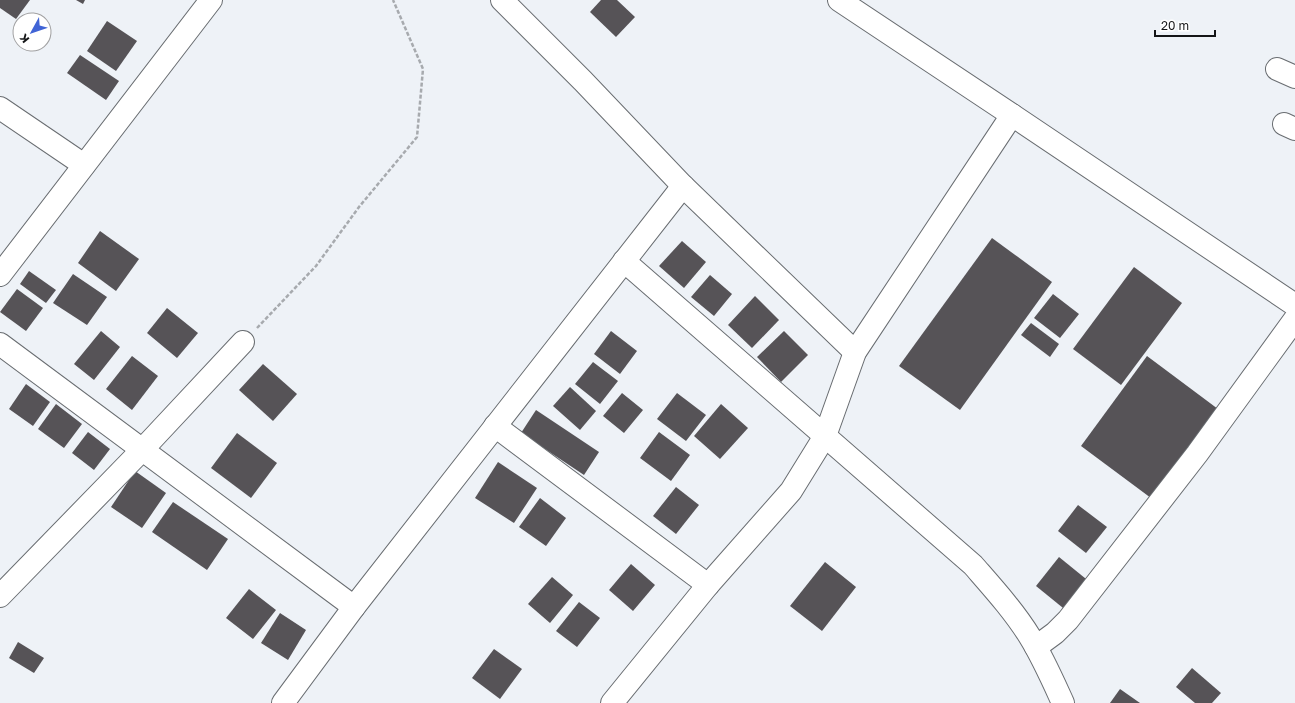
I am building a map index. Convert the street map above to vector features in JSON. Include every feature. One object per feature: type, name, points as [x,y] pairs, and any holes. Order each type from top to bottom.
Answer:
[{"type":"street","points":[[0,275],[211,0]]},
{"type":"street","points":[[502,0],[583,81],[683,186],[855,352]]},
{"type":"street","points":[[839,0],[1295,305]]},
{"type":"street","points":[[0,108],[84,165]]},
{"type":"street","points":[[612,703],[708,585],[791,491],[825,436],[855,352],[1012,115]]},
{"type":"street","points":[[283,703],[354,606],[683,186]]},
{"type":"street","points":[[624,261],[973,565],[1005,602],[1030,637],[1049,670],[1063,703]]},
{"type":"street","points":[[1036,647],[1055,633],[1068,620],[1197,454],[1295,319]]},
{"type":"street","points":[[0,596],[142,450],[243,342]]},
{"type":"street","points":[[0,344],[354,606]]},
{"type":"street","points":[[495,426],[708,585]]},
{"type":"path","points":[[243,342],[316,266],[359,207],[417,137],[423,69],[393,0]]},
{"type":"building","points":[[0,0],[30,0],[21,12],[12,12],[12,16],[0,8]]},
{"type":"building","points":[[76,0],[85,0],[83,4]]},
{"type":"building","points":[[601,0],[617,0],[635,17],[616,37],[590,12]]},
{"type":"building","points":[[107,21],[137,41],[116,71],[87,51]]},
{"type":"building","points":[[80,55],[119,81],[106,100],[67,73]]},
{"type":"building","points":[[100,231],[139,259],[116,291],[78,263]]},
{"type":"building","points":[[992,238],[1052,282],[960,410],[899,366]]},
{"type":"building","points":[[682,241],[706,262],[684,288],[659,266]]},
{"type":"building","points":[[1134,267],[1182,303],[1121,385],[1073,349]]},
{"type":"building","points":[[29,271],[56,290],[46,303],[20,284]]},
{"type":"building","points":[[73,274],[107,297],[87,325],[53,303]]},
{"type":"building","points":[[710,275],[732,294],[714,316],[691,297]]},
{"type":"building","points":[[17,289],[43,308],[26,331],[0,312]]},
{"type":"building","points":[[1053,294],[1079,314],[1060,338],[1034,318]]},
{"type":"building","points":[[755,296],[779,320],[752,348],[728,325]]},
{"type":"building","points":[[167,308],[198,333],[177,358],[147,333]]},
{"type":"building","points":[[1031,323],[1059,344],[1050,357],[1021,335]]},
{"type":"building","points":[[101,331],[120,347],[94,380],[74,364]]},
{"type":"building","points":[[611,331],[637,351],[620,374],[594,354]]},
{"type":"building","points":[[784,331],[808,355],[781,382],[757,357]]},
{"type":"building","points":[[132,356],[158,376],[132,410],[106,389]]},
{"type":"building","points":[[1147,356],[1222,412],[1155,501],[1081,446]]},
{"type":"building","points":[[593,362],[618,381],[600,404],[575,384]]},
{"type":"building","points":[[263,364],[297,394],[273,421],[239,390]]},
{"type":"building","points":[[26,384],[50,402],[33,426],[9,409]]},
{"type":"building","points":[[570,387],[596,411],[580,430],[553,406]]},
{"type":"building","points":[[622,393],[643,410],[624,433],[603,416]]},
{"type":"building","points":[[677,393],[706,415],[686,441],[657,419]]},
{"type":"building","points":[[56,404],[82,424],[64,448],[38,429]]},
{"type":"building","points":[[721,404],[748,428],[720,459],[694,436]]},
{"type":"building","points":[[536,410],[599,452],[584,475],[521,433]]},
{"type":"building","points":[[88,432],[110,449],[94,470],[72,453]]},
{"type":"building","points":[[659,432],[690,455],[671,481],[640,458]]},
{"type":"building","points":[[237,433],[277,463],[251,498],[211,468]]},
{"type":"building","points":[[498,462],[537,488],[514,523],[475,498]]},
{"type":"building","points":[[135,471],[166,493],[142,528],[111,507]]},
{"type":"building","points":[[676,487],[699,505],[676,534],[653,516]]},
{"type":"building","points":[[540,498],[566,518],[546,546],[519,527]]},
{"type":"building","points":[[173,502],[228,539],[207,570],[152,532]]},
{"type":"building","points":[[1078,505],[1107,527],[1086,553],[1058,531]]},
{"type":"building","points":[[1059,557],[1091,583],[1068,612],[1036,586]]},
{"type":"building","points":[[825,562],[856,587],[822,631],[790,606]]},
{"type":"building","points":[[631,564],[655,585],[633,611],[609,590]]},
{"type":"building","points":[[552,577],[573,595],[550,623],[528,604]]},
{"type":"building","points":[[249,589],[276,610],[253,639],[226,618]]},
{"type":"building","points":[[579,602],[600,618],[577,647],[556,631]]},
{"type":"building","points":[[280,613],[306,630],[288,660],[261,643]]},
{"type":"building","points":[[18,642],[44,658],[34,673],[9,658]]},
{"type":"building","points":[[494,649],[522,669],[500,699],[472,678]]},
{"type":"building","points":[[1192,668],[1221,693],[1212,703],[1195,703],[1176,687]]},
{"type":"building","points":[[1120,689],[1140,703],[1110,703]]}]
